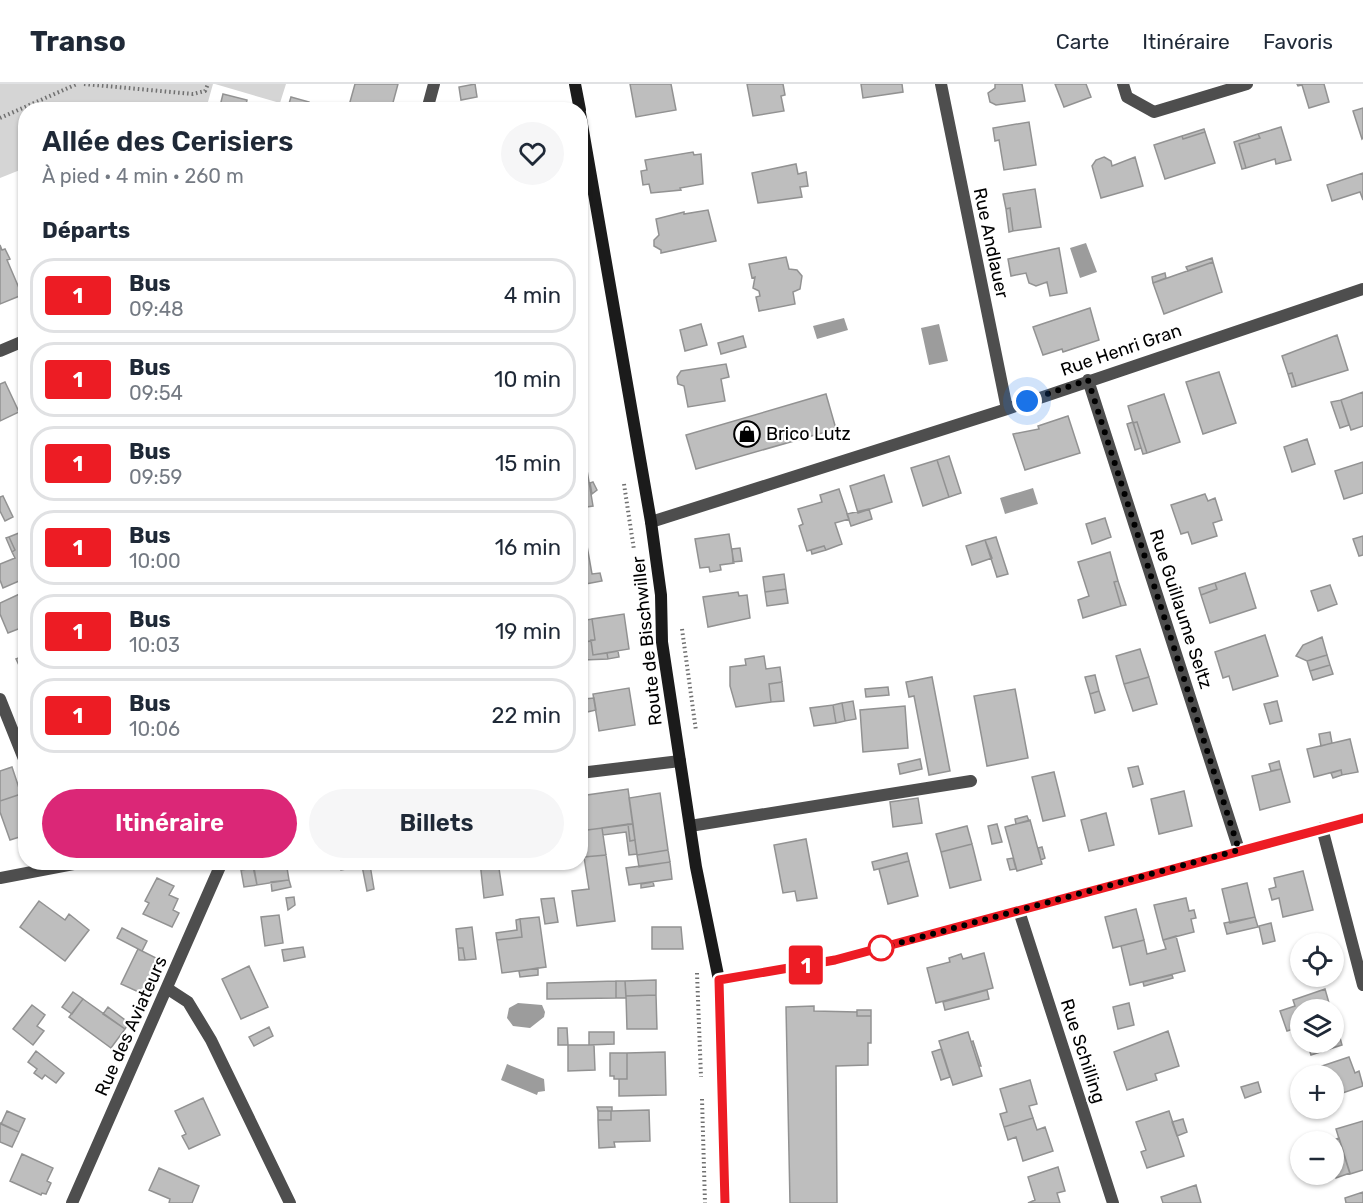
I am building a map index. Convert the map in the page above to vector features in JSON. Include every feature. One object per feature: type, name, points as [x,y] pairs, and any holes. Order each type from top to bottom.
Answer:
[{"type":"street","points":[[429,102],[434,84]]},
{"type":"street","name":"Route de Bischwiller","points":[[575,84],[578,102]]},
{"type":"street","name":"Rue Andlauer","points":[[940,84],[1007,409]]},
{"type":"street","points":[[1123,84],[1127,97],[1154,112],[1247,84]]},
{"type":"street","name":"Route de Bischwiller","points":[[588,157],[651,522],[661,595],[662,642],[690,826],[719,980],[725,1203]]},
{"type":"street","name":"Rue Henri Gran","points":[[651,522],[1007,409],[1363,289]]},
{"type":"street","points":[[0,351],[18,343]]},
{"type":"street","name":"Rue Guillaume Seltz","points":[[1088,380],[1239,850]]},
{"type":"street","points":[[0,699],[18,744]]},
{"type":"street","points":[[588,772],[680,761]]},
{"type":"street","points":[[690,826],[971,781]]},
{"type":"street","points":[[719,980],[835,960],[1363,818]]},
{"type":"street","points":[[1322,828],[1363,985]]},
{"type":"street","points":[[0,878],[36,870]]},
{"type":"street","name":"Rue des Aviateurs","points":[[72,1203],[219,870]]},
{"type":"street","name":"Rue Schilling","points":[[1018,911],[1113,1203]]},
{"type":"street","points":[[168,989],[188,1002],[211,1040],[290,1203]]},
{"type":"path","points":[[36,102],[77,84]]},
{"type":"path","points":[[84,84],[194,94],[205,91],[208,84]]},
{"type":"path","points":[[0,118],[18,110]]},
{"type":"shaded area","points":[[0,84],[213,84],[208,102],[18,102],[18,171],[0,178]]},
{"type":"shaded area","points":[[215,84],[286,84],[280,102]]},
{"type":"shaded area","points":[[1086,243],[1097,272],[1080,278],[1070,248]]},
{"type":"shaded area","points":[[844,318],[848,330],[817,339],[813,326]]},
{"type":"shaded area","points":[[939,324],[948,361],[929,365],[921,328]]},
{"type":"shaded area","points":[[1033,488],[1038,504],[1005,514],[1000,498]]},
{"type":"shaded area","points":[[518,1003],[542,1005],[545,1012],[544,1017],[530,1028],[513,1026],[507,1018],[509,1008]]},
{"type":"shaded area","points":[[507,1064],[544,1079],[545,1091],[538,1092],[537,1095],[501,1080]]},
{"type":"building","points":[[355,84],[398,84],[393,102],[350,102]]},
{"type":"building","points":[[475,84],[477,97],[461,100],[459,87]]},
{"type":"building","points":[[630,84],[671,84],[676,110],[636,117]]},
{"type":"building","points":[[747,84],[783,84],[785,95],[781,96],[784,111],[753,116]]},
{"type":"building","points":[[861,84],[902,84],[903,92],[863,98]]},
{"type":"building","points":[[995,84],[1022,84],[1025,101],[996,105],[990,102],[988,93],[995,88]]},
{"type":"building","points":[[1055,84],[1086,84],[1091,97],[1064,107]]},
{"type":"building","points":[[1297,84],[1324,84],[1329,102],[1309,108],[1302,85]]},
{"type":"building","points":[[223,94],[247,100],[247,102],[221,102]]},
{"type":"building","points":[[291,97],[309,102],[290,102]]},
{"type":"building","points":[[1363,108],[1363,138],[1362,139],[1353,111]]},
{"type":"building","points":[[1029,122],[1036,165],[1004,170],[999,140],[995,141],[993,128]]},
{"type":"building","points":[[1281,127],[1291,160],[1276,164],[1275,159],[1246,168],[1239,144],[1260,138],[1258,134]]},
{"type":"building","points":[[1204,129],[1205,132],[1183,139],[1182,136]]},
{"type":"building","points":[[1205,132],[1215,163],[1165,179],[1154,145],[1182,136],[1183,139]]},
{"type":"building","points":[[1258,134],[1260,138],[1239,144],[1246,168],[1242,169],[1234,142]]},
{"type":"building","points":[[693,152],[694,155],[701,154],[703,184],[680,188],[681,190],[651,193],[649,184],[643,185],[641,171],[647,170],[645,160]]},
{"type":"building","points":[[1104,157],[1111,161],[1112,166],[1135,157],[1143,186],[1101,198],[1092,166],[1096,160]]},
{"type":"building","points":[[796,164],[798,174],[806,172],[808,186],[800,187],[802,197],[758,203],[752,173]]},
{"type":"building","points":[[1363,173],[1363,200],[1360,192],[1332,201],[1327,185]]},
{"type":"building","points":[[1035,189],[1041,227],[1013,231],[1010,208],[1006,209],[1003,194]]},
{"type":"building","points":[[1010,208],[1013,231],[1009,232],[1006,209]]},
{"type":"building","points":[[708,210],[716,241],[661,253],[661,250],[654,246],[654,240],[659,235],[656,219],[684,212],[684,214]]},
{"type":"building","points":[[0,245],[10,259],[7,260],[18,286],[18,297],[0,304]]},
{"type":"building","points":[[1059,248],[1067,293],[1050,296],[1047,282],[1036,286],[1029,283],[1026,273],[1011,276],[1008,259]]},
{"type":"building","points":[[786,257],[789,269],[797,270],[802,276],[800,289],[793,292],[795,304],[759,311],[756,297],[760,296],[759,291],[753,288],[755,277],[752,278],[749,264]]},
{"type":"building","points":[[1212,258],[1213,262],[1188,271],[1186,267]]},
{"type":"building","points":[[1213,262],[1222,292],[1164,314],[1153,283]]},
{"type":"building","points":[[1165,273],[1166,278],[1153,283],[1152,277]]},
{"type":"building","points":[[1090,308],[1099,340],[1063,352],[1062,349],[1043,355],[1033,327]]},
{"type":"building","points":[[701,324],[707,345],[685,351],[680,330]]},
{"type":"building","points":[[1337,335],[1348,370],[1296,386],[1292,373],[1288,374],[1282,356]]},
{"type":"building","points":[[743,336],[746,347],[721,354],[718,343]]},
{"type":"building","points":[[726,364],[729,377],[721,379],[725,401],[688,407],[684,386],[678,384],[677,377],[681,371]]},
{"type":"building","points":[[1219,372],[1236,423],[1203,434],[1186,382]]},
{"type":"building","points":[[1292,373],[1296,386],[1292,387],[1288,374]]},
{"type":"building","points":[[5,382],[18,412],[0,421],[0,384]]},
{"type":"building","points":[[1363,392],[1363,426],[1351,430],[1341,400]]},
{"type":"building","points":[[826,394],[836,429],[696,469],[686,435]]},
{"type":"building","points":[[1164,394],[1180,442],[1147,453],[1137,422],[1133,423],[1128,406]]},
{"type":"building","points":[[1341,400],[1349,425],[1340,428],[1331,402]]},
{"type":"building","points":[[1068,416],[1080,453],[1025,470],[1013,434],[1039,429],[1038,426]]},
{"type":"building","points":[[1133,422],[1141,448],[1135,450],[1127,424]]},
{"type":"building","points":[[1137,422],[1147,453],[1143,454],[1133,423]]},
{"type":"building","points":[[1307,439],[1315,464],[1292,472],[1284,447]]},
{"type":"building","points":[[949,456],[961,493],[949,497],[937,460]]},
{"type":"building","points":[[937,460],[949,497],[923,506],[911,468]]},
{"type":"building","points":[[1363,462],[1363,493],[1344,499],[1335,471]]},
{"type":"building","points":[[884,475],[892,502],[858,513],[850,486]]},
{"type":"building","points":[[588,476],[593,506],[588,507]]},
{"type":"building","points":[[593,482],[597,490],[592,494],[590,483]]},
{"type":"building","points":[[839,489],[849,519],[835,523],[842,544],[826,550],[824,546],[807,551],[799,526],[803,524],[798,509],[822,502],[820,495]]},
{"type":"building","points":[[1205,494],[1208,501],[1215,498],[1222,520],[1213,523],[1217,536],[1192,544],[1188,532],[1181,534],[1171,505]]},
{"type":"building","points":[[3,496],[13,517],[5,521],[0,511],[0,497]]},
{"type":"building","points":[[869,509],[872,519],[851,526],[847,514]]},
{"type":"building","points":[[1105,518],[1111,537],[1092,544],[1086,524]]},
{"type":"building","points":[[18,533],[18,581],[3,588],[0,580],[0,564],[15,558],[12,552],[15,550],[9,537]]},
{"type":"building","points":[[729,534],[734,563],[720,565],[721,570],[710,572],[709,567],[700,568],[695,539]]},
{"type":"building","points":[[1363,536],[1363,555],[1359,556],[1353,539]]},
{"type":"building","points":[[9,537],[15,550],[12,552],[6,538]]},
{"type":"building","points":[[996,537],[1008,574],[997,577],[985,540]]},
{"type":"building","points":[[985,540],[992,558],[972,565],[966,546]]},
{"type":"building","points":[[824,546],[826,550],[812,554],[811,550]]},
{"type":"building","points":[[740,548],[742,561],[733,562],[732,549]]},
{"type":"building","points":[[588,552],[592,574],[600,573],[602,581],[588,584]]},
{"type":"building","points":[[1110,552],[1118,581],[1114,582],[1121,606],[1083,618],[1078,600],[1089,596],[1078,562]]},
{"type":"building","points":[[1245,573],[1256,608],[1210,623],[1201,595],[1217,589],[1215,583]]},
{"type":"building","points":[[784,574],[786,589],[765,592],[763,577]]},
{"type":"building","points":[[1118,581],[1126,605],[1121,606],[1114,582]]},
{"type":"building","points":[[1215,583],[1217,589],[1201,595],[1199,588]]},
{"type":"building","points":[[1330,585],[1337,604],[1318,611],[1311,591]]},
{"type":"building","points":[[786,589],[788,603],[767,606],[765,592]]},
{"type":"building","points":[[738,592],[739,596],[747,595],[750,618],[708,627],[703,597]]},
{"type":"building","points":[[18,595],[18,629],[8,633],[0,614],[0,603]]},
{"type":"building","points":[[624,614],[629,649],[593,655],[591,640],[595,640],[592,619]]},
{"type":"building","points":[[592,619],[595,640],[588,641],[588,620]]},
{"type":"building","points":[[1265,635],[1278,676],[1233,690],[1229,676],[1223,678],[1215,652]]},
{"type":"building","points":[[1322,637],[1327,655],[1307,661],[1296,656],[1303,645]]},
{"type":"building","points":[[591,641],[593,655],[607,653],[608,659],[588,660],[588,642]]},
{"type":"building","points":[[1140,649],[1149,677],[1124,684],[1116,656]]},
{"type":"building","points":[[618,651],[619,657],[608,659],[607,653]]},
{"type":"building","points":[[1327,655],[1330,665],[1310,671],[1307,661]]},
{"type":"building","points":[[764,656],[766,669],[780,667],[782,682],[769,684],[771,702],[736,707],[730,686],[730,667],[746,665],[745,659]]},
{"type":"building","points":[[1330,665],[1333,674],[1313,680],[1310,671]]},
{"type":"building","points":[[1095,675],[1099,691],[1090,694],[1085,677]]},
{"type":"building","points":[[932,677],[950,771],[929,775],[914,696],[909,697],[906,682]]},
{"type":"building","points":[[1149,677],[1157,704],[1133,711],[1124,684]]},
{"type":"building","points":[[782,682],[784,701],[771,702],[769,684]]},
{"type":"building","points":[[888,687],[889,695],[866,697],[865,689]]},
{"type":"building","points":[[629,688],[635,725],[599,731],[593,694]]},
{"type":"building","points":[[1015,689],[1028,758],[987,766],[974,696]]},
{"type":"building","points":[[1099,691],[1105,710],[1095,713],[1090,694]]},
{"type":"building","points":[[594,698],[596,710],[588,712],[588,699]]},
{"type":"building","points":[[853,701],[856,719],[845,721],[842,703]]},
{"type":"building","points":[[1277,701],[1282,721],[1270,724],[1264,704]]},
{"type":"building","points":[[842,703],[845,721],[836,723],[833,705]]},
{"type":"building","points":[[833,705],[836,723],[814,726],[810,708]]},
{"type":"building","points":[[905,706],[908,748],[863,752],[860,710]]},
{"type":"building","points":[[1330,732],[1332,743],[1321,746],[1319,734]]},
{"type":"building","points":[[1350,739],[1358,772],[1342,775],[1341,770],[1314,777],[1307,749]]},
{"type":"building","points":[[920,759],[922,769],[900,774],[898,764]]},
{"type":"building","points":[[1279,761],[1281,769],[1271,771],[1269,764]]},
{"type":"building","points":[[1138,766],[1143,784],[1133,787],[1128,768]]},
{"type":"building","points":[[12,767],[18,785],[18,795],[0,801],[0,771]]},
{"type":"building","points":[[1281,769],[1290,802],[1260,810],[1252,776]]},
{"type":"building","points":[[1341,770],[1342,775],[1333,778],[1331,773]]},
{"type":"building","points":[[1054,772],[1065,816],[1043,821],[1032,777]]},
{"type":"building","points":[[628,789],[633,824],[588,830],[588,795]]},
{"type":"building","points":[[1184,791],[1192,826],[1159,834],[1151,799]]},
{"type":"building","points":[[660,793],[668,850],[637,855],[629,798]]},
{"type":"building","points":[[18,795],[18,838],[10,840],[0,812],[0,801]]},
{"type":"building","points":[[918,798],[922,823],[893,827],[890,802]]},
{"type":"building","points":[[1106,813],[1114,845],[1089,851],[1081,820]]},
{"type":"building","points":[[1027,816],[1029,821],[1016,824],[1015,819]]},
{"type":"building","points":[[1030,820],[1042,864],[1017,871],[1005,827]]},
{"type":"building","points":[[628,824],[633,824],[635,840],[630,841]]},
{"type":"building","points":[[628,824],[630,841],[635,840],[637,854],[629,855],[626,832],[603,835],[602,828]]},
{"type":"building","points":[[997,824],[1002,842],[992,844],[988,826]]},
{"type":"building","points":[[967,826],[972,844],[941,852],[936,834]]},
{"type":"building","points":[[602,828],[606,855],[588,857],[588,830]]},
{"type":"building","points":[[806,839],[817,898],[797,901],[795,891],[783,893],[774,845]]},
{"type":"building","points":[[972,844],[981,880],[950,888],[941,852]]},
{"type":"building","points":[[1042,847],[1045,858],[1041,860],[1038,848]]},
{"type":"building","points":[[668,850],[670,862],[639,867],[637,855]]},
{"type":"building","points":[[907,853],[909,861],[874,870],[872,862]]},
{"type":"building","points":[[606,855],[615,921],[577,926],[572,891],[589,889],[586,870],[588,870],[588,857]]},
{"type":"building","points":[[1013,858],[1016,869],[1010,870],[1007,859]]},
{"type":"building","points":[[909,861],[918,896],[888,904],[879,869]]},
{"type":"building","points":[[670,862],[672,879],[629,885],[626,868]]},
{"type":"building","points":[[241,870],[254,870],[257,885],[244,887]]},
{"type":"building","points":[[254,870],[287,870],[289,880],[257,885]]},
{"type":"building","points":[[363,870],[371,870],[374,889],[367,891]]},
{"type":"building","points":[[481,870],[499,870],[503,895],[484,898]]},
{"type":"building","points":[[1303,871],[1313,910],[1283,917],[1279,898],[1272,900],[1269,889],[1276,887],[1274,878]]},
{"type":"building","points":[[157,878],[174,886],[169,895],[178,899],[173,910],[179,913],[172,927],[143,914],[149,903],[145,901]]},
{"type":"building","points":[[289,880],[291,887],[272,891],[271,882]]},
{"type":"building","points":[[653,882],[654,886],[641,888],[641,884]]},
{"type":"building","points":[[1247,883],[1255,917],[1230,923],[1222,889]]},
{"type":"building","points":[[294,897],[295,905],[288,910],[286,898]]},
{"type":"building","points":[[554,898],[558,922],[545,924],[541,899]]},
{"type":"building","points":[[1186,898],[1189,911],[1194,910],[1196,918],[1191,919],[1194,932],[1163,940],[1154,905]]},
{"type":"building","points":[[39,901],[65,920],[69,914],[89,930],[65,961],[20,927]]},
{"type":"building","points":[[1136,909],[1144,940],[1113,948],[1105,917]]},
{"type":"building","points":[[279,915],[283,943],[265,946],[261,917]]},
{"type":"building","points":[[539,917],[546,967],[502,973],[497,940],[522,937],[520,919]]},
{"type":"building","points":[[1255,917],[1258,927],[1227,934],[1224,923]]},
{"type":"building","points":[[520,919],[522,937],[497,940],[496,933],[517,930],[516,920]]},
{"type":"building","points":[[1271,923],[1275,941],[1263,944],[1259,926]]},
{"type":"building","points":[[472,927],[476,959],[465,960],[463,948],[458,948],[456,929]]},
{"type":"building","points":[[652,927],[681,927],[683,949],[652,949]]},
{"type":"building","points":[[122,928],[147,941],[142,951],[117,938]]},
{"type":"building","points":[[1176,936],[1185,971],[1130,985],[1121,946],[1144,940],[1147,954],[1166,949],[1163,940]]},
{"type":"building","points":[[303,947],[305,957],[284,961],[282,950]]},
{"type":"building","points":[[458,948],[463,948],[465,960],[459,960]]},
{"type":"building","points":[[138,949],[160,960],[143,994],[121,984]]},
{"type":"building","points":[[984,953],[993,988],[936,1003],[927,968],[950,962],[949,958],[961,954],[963,959]]},
{"type":"building","points":[[249,966],[268,1007],[241,1019],[222,979]]},
{"type":"building","points":[[538,968],[538,975],[520,977],[519,971]]},
{"type":"building","points":[[1172,975],[1173,978],[1144,986],[1143,982]]},
{"type":"building","points":[[656,980],[656,995],[626,996],[625,981]]},
{"type":"building","points":[[616,981],[616,998],[547,999],[547,983]]},
{"type":"building","points":[[616,981],[625,981],[626,998],[616,998]]},
{"type":"building","points":[[1325,989],[1328,999],[1296,999]]},
{"type":"building","points":[[987,990],[989,999],[945,1010],[943,1002]]},
{"type":"building","points":[[73,992],[83,999],[72,1014],[62,1007]]},
{"type":"building","points":[[656,995],[657,1029],[627,1029],[626,996]]},
{"type":"building","points":[[83,999],[125,1029],[111,1048],[69,1017]]},
{"type":"building","points":[[1129,1003],[1134,1025],[1118,1029],[1113,1007]]},
{"type":"building","points":[[32,1005],[45,1015],[37,1026],[44,1031],[33,1045],[13,1029]]},
{"type":"building","points":[[814,1006],[814,1011],[857,1012],[857,1016],[871,1016],[871,1043],[868,1043],[868,1065],[836,1066],[837,1203],[790,1203],[786,1007]]},
{"type":"building","points":[[108,1007],[129,1023],[125,1029],[103,1014]]},
{"type":"building","points":[[1290,1008],[1290,1030],[1287,1031],[1280,1011]]},
{"type":"building","points":[[857,1010],[871,1010],[871,1016],[857,1016]]},
{"type":"building","points":[[269,1027],[273,1036],[254,1046],[249,1037]]},
{"type":"building","points":[[558,1028],[567,1028],[568,1045],[558,1045]]},
{"type":"building","points":[[1168,1031],[1179,1066],[1155,1074],[1157,1080],[1127,1090],[1114,1052]]},
{"type":"building","points":[[589,1032],[614,1032],[614,1044],[589,1045]]},
{"type":"building","points":[[968,1032],[982,1076],[953,1085],[939,1041]]},
{"type":"building","points":[[973,1041],[981,1066],[979,1066],[971,1042]]},
{"type":"building","points":[[568,1045],[594,1045],[595,1070],[568,1071]]},
{"type":"building","points":[[941,1049],[950,1077],[941,1080],[932,1052]]},
{"type":"building","points":[[36,1051],[64,1073],[56,1083],[45,1075],[42,1079],[34,1073],[37,1069],[28,1062]]},
{"type":"building","points":[[665,1052],[666,1095],[619,1096],[619,1079],[627,1079],[627,1053]]},
{"type":"building","points":[[610,1053],[627,1053],[627,1079],[614,1079],[614,1076],[610,1076]]},
{"type":"building","points":[[1349,1057],[1355,1073],[1359,1071],[1363,1086],[1344,1093],[1344,1065],[1325,1065]]},
{"type":"building","points":[[1030,1080],[1037,1104],[1029,1106],[1033,1118],[1004,1127],[1000,1114],[1007,1112],[1000,1089]]},
{"type":"building","points":[[1258,1082],[1261,1092],[1245,1098],[1241,1087]]},
{"type":"building","points":[[203,1098],[220,1135],[189,1149],[182,1136],[186,1134],[175,1111]]},
{"type":"building","points":[[597,1107],[612,1107],[612,1111],[649,1110],[650,1141],[614,1142],[615,1147],[599,1148],[598,1120],[611,1120],[611,1111],[598,1111]]},
{"type":"building","points":[[7,1111],[25,1119],[19,1132],[1,1124]]},
{"type":"building","points":[[598,1111],[611,1111],[611,1120],[598,1120]]},
{"type":"building","points":[[1169,1111],[1184,1156],[1147,1168],[1141,1152],[1146,1150],[1136,1122]]},
{"type":"building","points":[[1033,1118],[1037,1130],[1045,1127],[1053,1151],[1023,1161],[1016,1137],[1008,1140],[1004,1127]]},
{"type":"building","points":[[1183,1119],[1187,1132],[1177,1136],[1172,1122]]},
{"type":"building","points":[[1363,1121],[1363,1170],[1350,1174],[1344,1155],[1344,1131],[1336,1129]]},
{"type":"building","points":[[0,1123],[19,1132],[12,1147],[0,1142]]},
{"type":"building","points":[[22,1154],[53,1168],[47,1181],[51,1183],[46,1194],[41,1195],[10,1181]]},
{"type":"building","points":[[1344,1154],[1350,1173],[1344,1175]]},
{"type":"building","points":[[1058,1167],[1065,1191],[1057,1193],[1060,1203],[1028,1203],[1035,1200],[1028,1177]]},
{"type":"building","points":[[159,1168],[199,1186],[192,1203],[169,1203],[170,1199],[149,1190]]},
{"type":"building","points":[[1196,1185],[1201,1203],[1163,1203],[1161,1197]]},
{"type":"building","points":[[1363,1192],[1363,1203],[1346,1203],[1345,1198]]},
{"type":"bus line","name":"1","points":[[725,1203],[719,980],[835,960],[1363,818]]},
{"type":"place","name":"Brico Lutz","points":[[747,434]]},
{"type":"route","points":[[881,948],[1239,850],[1088,380],[1027,401]]}]
